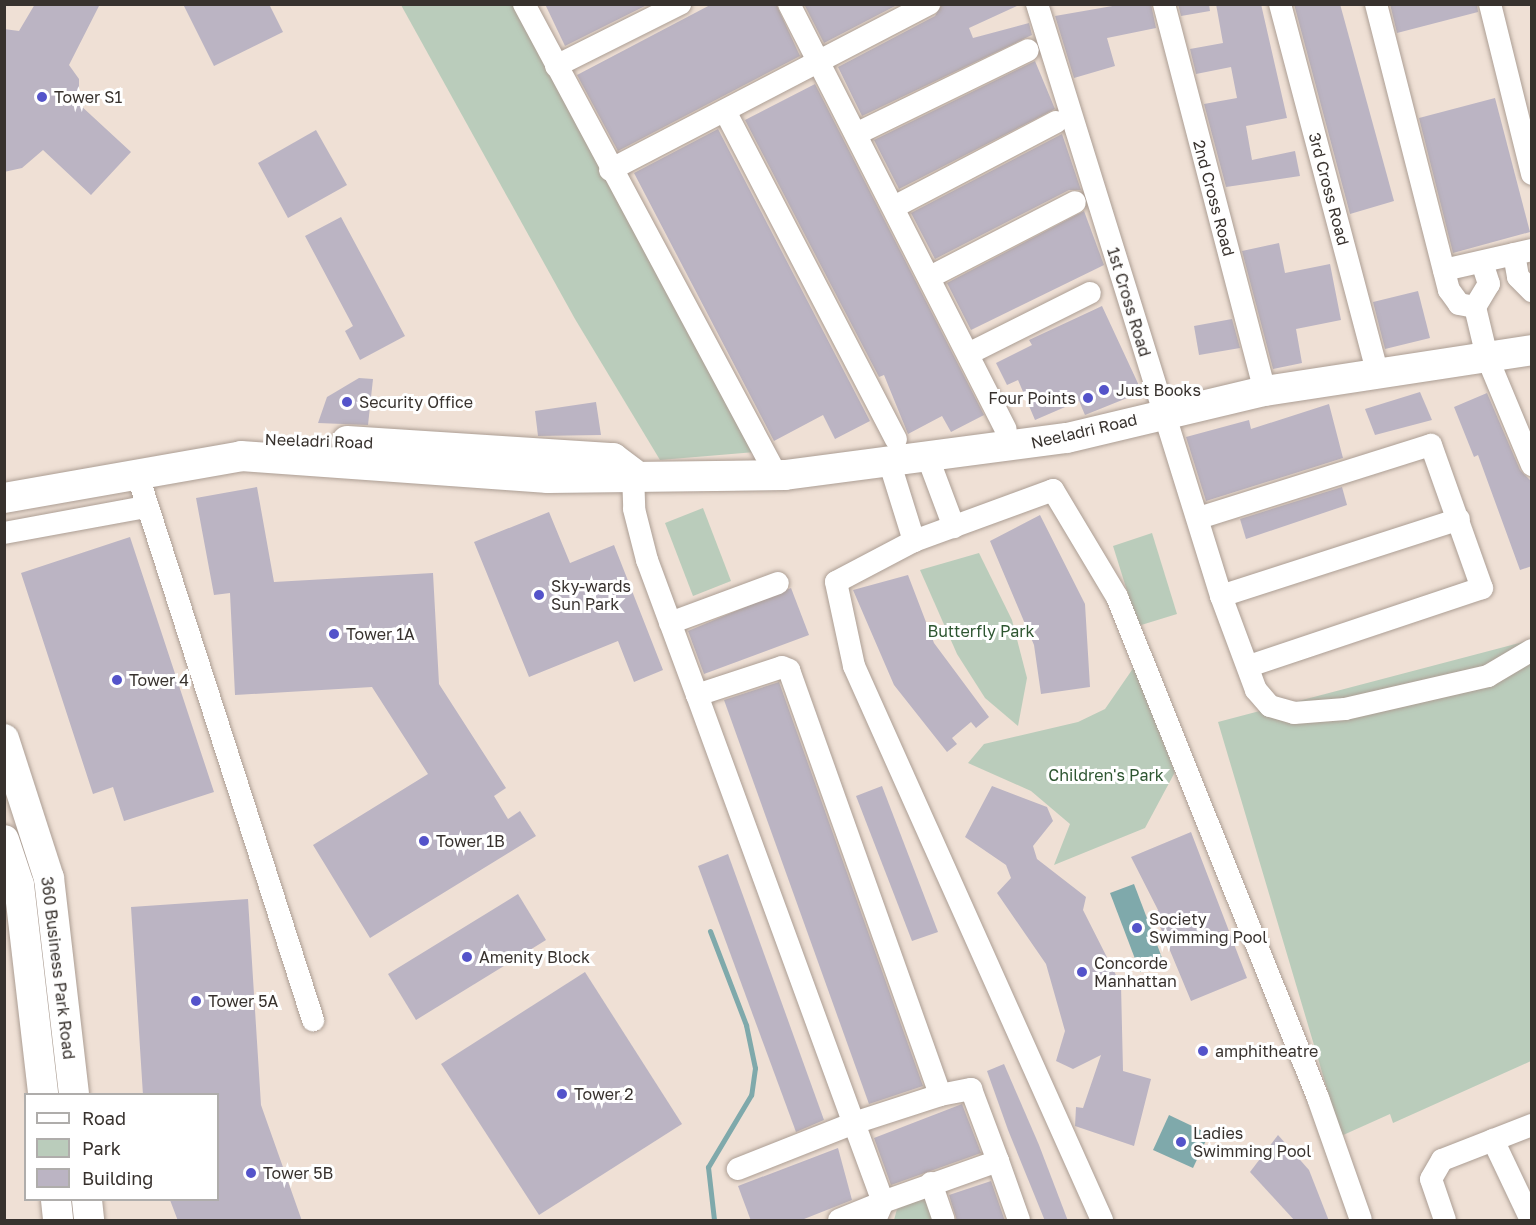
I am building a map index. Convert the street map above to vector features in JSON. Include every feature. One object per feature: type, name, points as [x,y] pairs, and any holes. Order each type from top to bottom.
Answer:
[{"type":"main road","name":"Neeladri Road","points":[[4,498],[241,456],[613,458],[633,473],[727,479],[777,476],[893,451],[928,458],[1067,438],[1163,411],[1265,391],[1532,350]]},
{"type":"main road","name":"Neeladri Road","points":[[4,483],[219,439],[473,458]]},
{"type":"main road","name":"360 Business Park Road","points":[[4,739],[49,878],[74,1093]]},
{"type":"main road","name":"360 Business Park Road","points":[[4,840],[19,885],[43,1093]]},
{"type":"main road","points":[[56,1201],[58,1221]]},
{"type":"main road","points":[[87,1201],[89,1221]]},
{"type":"street","points":[[524,4],[610,170],[777,476]]},
{"type":"street","points":[[556,66],[680,4]]},
{"type":"street","points":[[789,4],[970,353],[1006,429]]},
{"type":"street","points":[[610,170],[929,4]]},
{"type":"street","name":"1st Cross Road","points":[[1037,4],[1163,411],[1199,518],[1221,597],[1249,666],[1256,690],[1270,706],[1294,713],[1429,694],[1488,676],[1532,650]]},
{"type":"street","name":"2nd Cross Road","points":[[1164,4],[1265,391]]},
{"type":"street","name":"3rd Cross Road","points":[[1280,4],[1378,374]]},
{"type":"street","points":[[1376,4],[1444,270],[1459,304],[1476,307]]},
{"type":"street","points":[[1490,4],[1532,174]]},
{"type":"street","points":[[856,134],[1028,50]]},
{"type":"street","points":[[725,111],[893,451],[914,541]]},
{"type":"street","points":[[894,207],[1056,122]]},
{"type":"street","points":[[930,277],[1074,202]]},
{"type":"street","points":[[1444,270],[1522,252],[1518,278],[1532,291]]},
{"type":"street","points":[[1482,262],[1488,285],[1476,307],[1487,357],[1532,465]]},
{"type":"street","points":[[970,353],[1090,293]]},
{"type":"street","points":[[1199,518],[1431,445],[1459,519],[1482,588],[1249,666]]},
{"type":"street","points":[[928,458],[954,527]]},
{"type":"street","points":[[633,473],[635,515],[670,623],[854,1123],[879,1211]]},
{"type":"street","points":[[136,474],[313,1020]]},
{"type":"street","points":[[1102,1221],[854,666],[837,579],[914,541],[1049,490],[1058,493],[1117,597],[1318,1098],[1361,1221]]},
{"type":"street","points":[[4,533],[145,507]]},
{"type":"street","points":[[1221,597],[1459,519]]},
{"type":"street","points":[[670,623],[778,583]]},
{"type":"street","points":[[698,695],[782,667],[789,670],[940,1095]]},
{"type":"street","points":[[738,1169],[854,1123],[940,1095],[971,1089],[1019,1221]]},
{"type":"street","points":[[1445,1221],[1433,1191],[1434,1169],[1442,1160],[1532,1125]]},
{"type":"street","points":[[1493,1140],[1531,1221]]},
{"type":"street","points":[[838,1221],[879,1211],[931,1183],[998,1161]]},
{"type":"street","points":[[931,1183],[944,1221]]},
{"type":"green space","points":[[401,5],[524,5],[766,451],[660,460],[575,319]]},
{"type":"green space","points":[[703,508],[731,581],[693,596],[665,523]]},
{"type":"green space","points":[[1152,533],[1177,614],[1138,626],[1113,546]]},
{"type":"green space","name":"Butterfly Park","points":[[979,553],[1012,620],[1027,678],[1018,726],[985,698],[957,654],[920,570]]},
{"type":"green space","points":[[1531,640],[1531,1061],[1393,1123],[1390,1114],[1341,1136],[1218,722]]},
{"type":"green space","name":"Children's Park","points":[[1134,667],[1175,772],[1145,828],[1054,865],[1070,824],[1031,791],[968,763],[984,744],[1078,722],[1105,709]]},
{"type":"green space","points":[[929,1196],[937,1220],[894,1220],[897,1209]]},
{"type":"water","name":"Society Swimming Pool","points":[[1134,884],[1164,963],[1140,972],[1110,893]]},
{"type":"water","name":"Ladies Swimming Pool","points":[[1169,1115],[1209,1134],[1193,1168],[1153,1150]]},
{"type":"building","name":"Tower S1","points":[[35,4],[100,4],[69,65],[79,79],[79,104],[131,152],[91,195],[43,150],[22,168],[4,172],[4,29],[19,31]]},
{"type":"building","points":[[183,4],[269,4],[283,32],[214,66]]},
{"type":"building","points":[[545,4],[649,4],[565,46]]},
{"type":"building","points":[[712,4],[776,4],[800,56],[618,151],[577,75]]},
{"type":"building","points":[[804,4],[899,4],[824,43]]},
{"type":"building","points":[[942,4],[1021,4],[969,28],[973,38],[1029,23],[1032,35],[862,116],[838,67],[935,16]]},
{"type":"building","points":[[1124,4],[1151,4],[1156,28],[1107,38],[1115,66],[1074,78],[1055,16]]},
{"type":"building","points":[[1178,4],[1209,4],[1210,11],[1181,16]]},
{"type":"building","points":[[1216,4],[1261,4],[1287,118],[1246,126],[1252,160],[1295,151],[1300,176],[1226,187],[1204,104],[1237,98],[1231,67],[1196,74],[1190,49],[1223,43]]},
{"type":"building","points":[[1294,4],[1340,4],[1394,201],[1350,214]]},
{"type":"building","points":[[1390,4],[1477,4],[1478,12],[1397,33]]},
{"type":"building","points":[[1035,61],[1055,109],[899,189],[874,140]]},
{"type":"building","points":[[815,84],[984,415],[951,432],[942,416],[908,434],[884,375],[879,377],[745,120]]},
{"type":"building","points":[[1495,98],[1530,232],[1453,253],[1419,118]]},
{"type":"building","points":[[718,129],[870,421],[835,439],[823,415],[774,441],[634,173]]},
{"type":"building","points":[[316,130],[347,185],[288,218],[258,163]]},
{"type":"building","points":[[1062,134],[1081,190],[1069,190],[935,259],[911,213]]},
{"type":"building","points":[[1084,211],[1104,265],[971,330],[947,283]]},
{"type":"building","points":[[341,217],[405,336],[360,360],[345,331],[353,326],[305,236]]},
{"type":"building","points":[[1279,243],[1285,273],[1330,264],[1341,320],[1296,329],[1302,363],[1273,369],[1242,251]]},
{"type":"building","points":[[1418,291],[1430,338],[1385,349],[1373,302]]},
{"type":"building","points":[[1102,306],[1142,392],[1085,415],[1079,401],[1035,420],[1018,380],[1007,385],[996,363],[1032,345],[1029,340]]},
{"type":"building","points":[[1232,319],[1240,348],[1199,355],[1194,326]]},
{"type":"building","name":"Security Office","points":[[359,378],[373,379],[368,425],[318,423],[327,397]]},
{"type":"building","points":[[1420,392],[1432,420],[1375,435],[1365,409]]},
{"type":"building","points":[[1487,393],[1520,470],[1532,482],[1532,566],[1520,570],[1478,455],[1474,457],[1454,407]]},
{"type":"building","points":[[596,402],[601,435],[538,436],[535,411]]},
{"type":"building","points":[[1329,404],[1343,458],[1206,501],[1186,437],[1249,420],[1251,429]]},
{"type":"building","points":[[257,487],[274,582],[433,573],[439,684],[506,788],[494,796],[508,819],[520,811],[536,836],[370,938],[313,845],[428,774],[372,687],[235,695],[230,593],[214,595],[196,498]]},
{"type":"building","points":[[1342,487],[1347,505],[1246,539],[1240,519]]},
{"type":"building","name":"Sky-wards Sun Park","points":[[549,512],[570,563],[614,545],[663,670],[634,682],[618,641],[529,677],[474,542]]},
{"type":"building","points":[[1040,515],[1085,604],[1090,687],[1041,694],[1034,645],[990,541]]},
{"type":"building","name":"Tower 4","points":[[130,537],[214,792],[124,821],[113,787],[93,794],[21,573]]},
{"type":"building","points":[[908,575],[934,643],[989,717],[976,728],[971,722],[952,738],[957,744],[947,752],[894,685],[853,590]]},
{"type":"building","points":[[791,588],[809,635],[704,674],[688,631]]},
{"type":"building","points":[[779,682],[923,1086],[869,1104],[724,700]]},
{"type":"building","points":[[882,786],[938,932],[912,941],[856,796]]},
{"type":"building","name":"Concorde Manhattan","points":[[992,786],[1047,807],[1053,821],[1033,846],[1037,859],[1086,897],[1083,910],[1121,985],[1123,1071],[1151,1079],[1134,1146],[1075,1126],[1076,1107],[1083,1108],[1101,1055],[1073,1069],[1056,1061],[1065,1031],[1046,964],[997,893],[1011,878],[1006,865],[965,837]]},
{"type":"building","points":[[1191,832],[1247,978],[1191,1001],[1156,917],[1158,910],[1131,857]]},
{"type":"building","points":[[728,854],[824,1120],[796,1132],[698,866]]},
{"type":"building","name":"Amenity Block","points":[[518,894],[546,940],[416,1020],[388,974]]},
{"type":"building","name":"Tower 5A","points":[[248,899],[261,1105],[302,1221],[178,1221],[170,1201],[219,1201],[219,1093],[143,1093],[131,907]]},
{"type":"building","name":"Tower 2","points":[[585,972],[682,1124],[539,1215],[441,1064]]},
{"type":"building","points":[[1004,1064],[1039,1145],[1068,1221],[1045,1221],[987,1071]]},
{"type":"building","points":[[962,1104],[981,1153],[891,1185],[874,1138]]},
{"type":"building","points":[[1278,1135],[1309,1170],[1329,1221],[1295,1221],[1250,1172]]},
{"type":"building","points":[[838,1148],[852,1200],[799,1221],[751,1221],[738,1186]]},
{"type":"building","points":[[991,1181],[1005,1221],[957,1221],[949,1195]]},
{"type":"waterway","points":[[710,931],[746,1025],[755,1068],[751,1095],[708,1167],[714,1220]]},
{"type":"place","name":"Tower S1","points":[[42,97]]},
{"type":"place","name":"Just Books","points":[[1104,390]]},
{"type":"place","name":"Four Points","points":[[1088,398]]},
{"type":"place","name":"Security Office","points":[[347,402]]},
{"type":"place","name":"Sky-wards Sun Park","points":[[539,595]]},
{"type":"place","name":"Tower 1A","points":[[334,634]]},
{"type":"place","name":"Tower 4","points":[[117,680]]},
{"type":"place","name":"Tower 1B","points":[[424,841]]},
{"type":"place","name":"Society Swimming Pool","points":[[1137,928]]},
{"type":"place","name":"Amenity Block","points":[[467,957]]},
{"type":"place","name":"Concorde Manhattan","points":[[1082,972]]},
{"type":"place","name":"Tower 5A","points":[[196,1001]]},
{"type":"place","name":"amphitheatre","points":[[1203,1051]]},
{"type":"place","name":"Tower 2","points":[[562,1094]]},
{"type":"place","name":"Ladies Swimming Pool","points":[[1181,1142]]},
{"type":"place","name":"Tower 5B","points":[[251,1173]]}]
